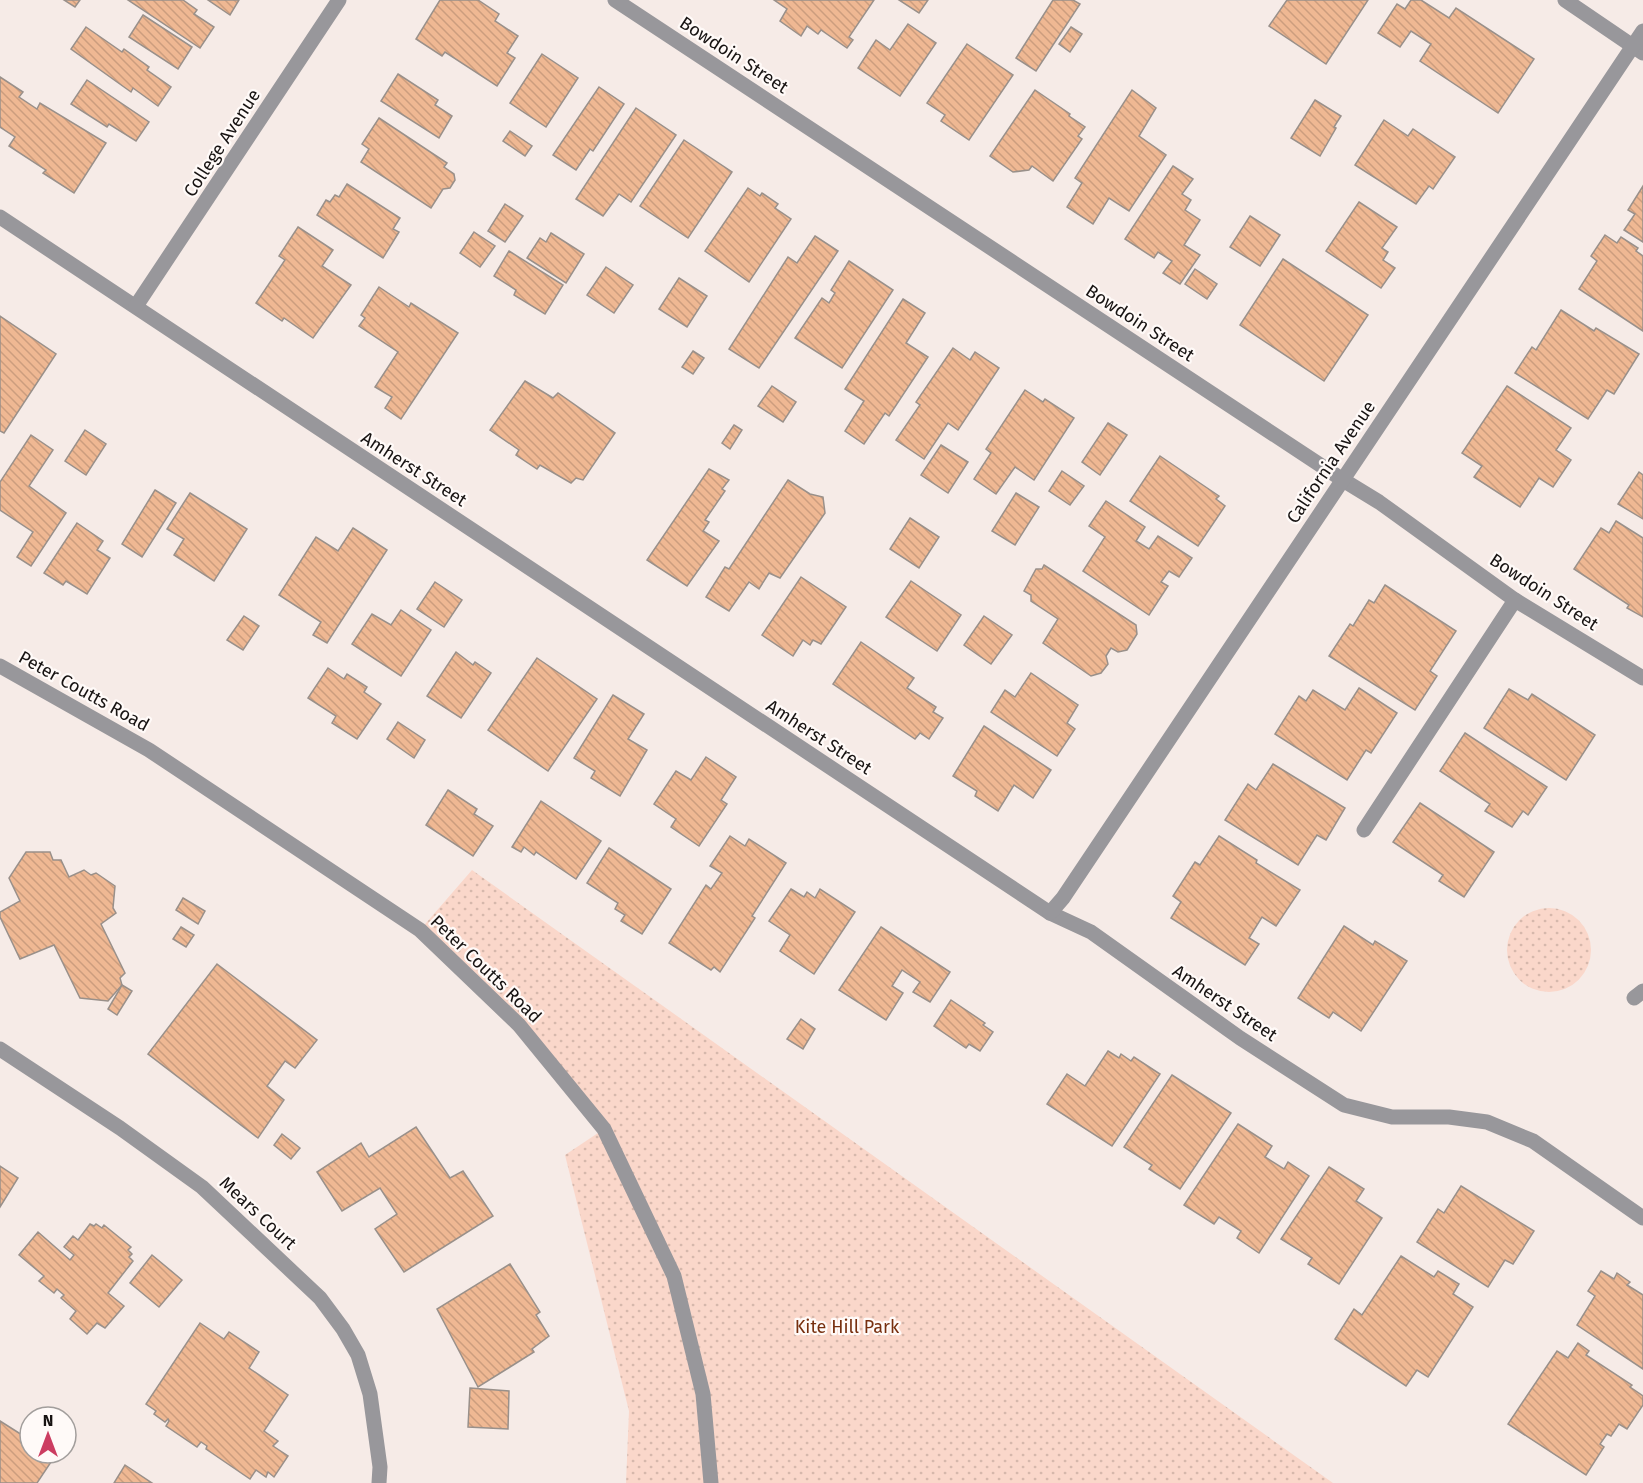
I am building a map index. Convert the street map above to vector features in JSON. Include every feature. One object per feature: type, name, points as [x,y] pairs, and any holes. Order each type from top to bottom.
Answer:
[{"type":"street","name":"College Avenue","points":[[136,306],[339,0]]},
{"type":"street","name":"Bowdoin Street","points":[[615,0],[1378,502],[1515,600],[1643,678]]},
{"type":"street","points":[[1565,0],[1638,49]]},
{"type":"street","name":"California Avenue","points":[[1050,913],[1070,888],[1343,480],[1638,49],[1643,31]]},
{"type":"street","name":"Amherst Street","points":[[0,217],[1050,913],[1091,932],[1240,1038],[1344,1104],[1392,1117],[1449,1118],[1487,1122],[1533,1141],[1643,1218]]},
{"type":"street","points":[[1364,830],[1515,600]]},
{"type":"street","name":"Peter Coutts Road","points":[[0,666],[149,750],[420,930],[519,1024],[604,1128],[674,1275],[703,1394],[711,1483]]},
{"type":"street","name":"Mears Court","points":[[0,1049],[120,1128],[202,1187],[320,1298],[343,1329],[358,1355],[370,1394],[380,1467],[379,1483]]},
{"type":"green space","name":"Kite Hill Park","points":[[472,870],[1333,1483],[626,1483],[629,1411],[565,1155],[604,1129],[519,1025],[420,930]]},
{"type":"green space","points":[[1549,908],[1565,911],[1579,920],[1588,934],[1591,950],[1588,966],[1579,980],[1565,989],[1549,992],[1533,989],[1519,980],[1510,966],[1507,950],[1510,934],[1519,920],[1533,911]]},
{"type":"building","points":[[64,0],[80,0],[75,7]]},
{"type":"building","points":[[128,0],[183,0],[197,10],[194,14],[214,27],[200,48]]},
{"type":"building","points":[[208,0],[239,0],[230,15]]},
{"type":"building","points":[[440,0],[478,0],[499,14],[495,21],[518,36],[507,53],[515,58],[497,86],[445,52],[442,56],[416,39]]},
{"type":"building","points":[[774,0],[874,0],[849,37],[853,40],[847,48],[821,30],[818,34],[807,26],[801,36],[780,21],[787,9]]},
{"type":"building","points":[[899,0],[928,0],[919,13]]},
{"type":"building","points":[[1053,0],[1073,0],[1080,4],[1036,71],[1016,58]]},
{"type":"building","points":[[1287,0],[1368,0],[1326,64],[1269,26]]},
{"type":"building","points":[[1411,0],[1421,0],[1449,18],[1456,8],[1534,59],[1498,113],[1420,61],[1431,44],[1411,31],[1400,47],[1378,33],[1397,4],[1405,9]]},
{"type":"building","points":[[143,15],[192,47],[178,69],[129,37]]},
{"type":"building","points":[[908,24],[936,43],[900,96],[858,68],[876,40],[890,50]]},
{"type":"building","points":[[86,27],[122,52],[124,49],[149,67],[147,70],[171,87],[158,106],[133,88],[131,92],[71,49]]},
{"type":"building","points":[[1071,27],[1082,34],[1070,52],[1059,44]]},
{"type":"building","points":[[967,44],[1013,75],[969,140],[941,121],[945,115],[927,103]]},
{"type":"building","points":[[542,54],[578,78],[546,127],[510,103]]},
{"type":"building","points":[[398,74],[438,100],[435,105],[452,116],[439,138],[381,101]]},
{"type":"building","points":[[0,77],[23,92],[19,97],[37,109],[40,103],[106,143],[74,193],[43,173],[46,170],[9,146],[15,137],[0,127]]},
{"type":"building","points":[[87,80],[149,122],[136,141],[109,124],[107,127],[71,104]]},
{"type":"building","points":[[599,87],[624,104],[593,151],[590,149],[576,170],[553,155]]},
{"type":"building","points":[[1035,90],[1085,127],[1078,136],[1082,139],[1053,181],[1032,166],[1029,170],[1013,172],[990,156]]},
{"type":"building","points":[[1132,90],[1156,108],[1139,136],[1166,155],[1129,211],[1109,198],[1093,224],[1067,207],[1082,183],[1075,178]]},
{"type":"building","points":[[1315,100],[1341,116],[1320,156],[1291,138]]},
{"type":"building","points":[[636,108],[676,135],[631,202],[619,194],[603,216],[576,199]]},
{"type":"building","points":[[379,118],[447,163],[444,167],[454,174],[455,180],[450,188],[443,189],[431,208],[361,162],[369,149],[362,144]]},
{"type":"building","points":[[1384,120],[1408,136],[1413,129],[1455,157],[1433,189],[1429,186],[1416,204],[1355,165]]},
{"type":"building","points":[[510,131],[532,146],[525,156],[503,141]]},
{"type":"building","points":[[684,140],[732,172],[688,238],[640,206]]},
{"type":"building","points":[[1173,166],[1193,179],[1182,194],[1191,200],[1185,210],[1200,220],[1184,245],[1200,255],[1180,284],[1163,273],[1172,261],[1158,252],[1154,258],[1125,239]]},
{"type":"building","points":[[347,184],[400,218],[393,229],[399,232],[383,258],[317,215],[326,200],[330,202],[335,195],[339,197]]},
{"type":"building","points":[[1643,186],[1643,242],[1624,230],[1635,214],[1628,210]]},
{"type":"building","points":[[748,188],[760,196],[762,193],[778,204],[775,208],[791,219],[749,282],[705,251]]},
{"type":"building","points":[[1359,202],[1397,227],[1382,248],[1388,252],[1383,260],[1395,268],[1381,288],[1326,251]]},
{"type":"building","points":[[505,204],[523,216],[505,242],[488,231]]},
{"type":"building","points":[[1250,216],[1280,235],[1260,266],[1230,247]]},
{"type":"building","points":[[298,227],[333,250],[322,266],[351,285],[313,338],[284,318],[282,321],[256,303],[285,260],[279,256]]},
{"type":"building","points":[[474,232],[495,246],[480,267],[460,253]]},
{"type":"building","points":[[551,233],[584,254],[566,283],[527,258],[540,238],[546,242]]},
{"type":"building","points":[[1605,235],[1617,243],[1621,237],[1638,248],[1636,251],[1643,256],[1643,331],[1579,289],[1597,261],[1591,256]]},
{"type":"building","points":[[815,236],[838,251],[759,368],[729,349],[788,257],[797,263]]},
{"type":"building","points":[[509,251],[563,285],[545,314],[514,295],[516,290],[494,276]]},
{"type":"building","points":[[1283,259],[1368,315],[1324,381],[1240,325]]},
{"type":"building","points":[[849,261],[893,290],[842,368],[795,338],[822,298],[829,303],[835,293],[831,290]]},
{"type":"building","points":[[606,267],[633,285],[614,313],[587,295]]},
{"type":"building","points":[[1195,269],[1217,284],[1207,299],[1185,284]]},
{"type":"building","points":[[679,278],[707,296],[687,327],[659,309]]},
{"type":"building","points":[[379,287],[409,307],[411,303],[458,333],[401,419],[385,408],[392,397],[375,387],[398,352],[359,326],[365,318],[361,315]]},
{"type":"building","points":[[903,299],[925,313],[906,343],[928,357],[889,416],[885,413],[864,444],[845,431],[864,401],[845,389]]},
{"type":"building","points":[[1561,310],[1594,331],[1596,328],[1639,354],[1614,394],[1607,390],[1588,419],[1515,373],[1532,347],[1536,350]]},
{"type":"building","points":[[0,316],[56,354],[4,433],[0,431]]},
{"type":"building","points":[[953,348],[970,360],[975,352],[999,368],[958,430],[948,423],[924,459],[896,440],[920,405],[916,402]]},
{"type":"building","points":[[693,351],[704,358],[693,374],[682,367]]},
{"type":"building","points":[[525,381],[553,398],[558,393],[615,433],[583,480],[576,478],[571,483],[540,465],[537,469],[516,455],[519,450],[490,430]]},
{"type":"building","points":[[772,386],[796,402],[783,422],[758,406]]},
{"type":"building","points":[[1507,386],[1571,428],[1556,450],[1571,460],[1553,487],[1539,478],[1520,507],[1474,477],[1482,466],[1462,453]]},
{"type":"building","points":[[1025,390],[1043,402],[1045,399],[1074,418],[1034,480],[1015,467],[996,494],[974,479],[991,453],[986,449]]},
{"type":"building","points":[[1108,423],[1127,435],[1100,475],[1082,462]]},
{"type":"building","points":[[734,425],[742,430],[730,449],[722,443]]},
{"type":"building","points":[[85,430],[106,444],[86,475],[65,461]]},
{"type":"building","points":[[31,435],[53,450],[29,486],[66,513],[31,566],[17,557],[33,532],[0,510],[0,482]]},
{"type":"building","points":[[941,445],[968,462],[948,493],[921,475]]},
{"type":"building","points":[[1160,456],[1219,496],[1216,499],[1225,506],[1198,546],[1130,501]]},
{"type":"building","points":[[709,469],[729,480],[722,489],[725,491],[705,520],[709,522],[703,531],[719,541],[687,586],[647,560]]},
{"type":"building","points":[[1062,471],[1084,486],[1070,505],[1049,491]]},
{"type":"building","points":[[1639,472],[1643,475],[1643,519],[1618,504]]},
{"type":"building","points":[[788,480],[810,494],[823,497],[825,513],[780,578],[769,573],[759,589],[749,582],[729,611],[706,597],[725,567],[729,569]]},
{"type":"building","points":[[155,490],[176,503],[142,557],[122,544]]},
{"type":"building","points":[[190,493],[247,529],[214,581],[174,555],[184,539],[167,529]]},
{"type":"building","points":[[1016,493],[1039,507],[1015,545],[992,531]]},
{"type":"building","points":[[1106,501],[1145,527],[1136,541],[1149,549],[1158,536],[1192,558],[1179,577],[1169,571],[1161,582],[1168,586],[1149,615],[1083,571],[1105,537],[1089,526]]},
{"type":"building","points":[[910,518],[939,537],[919,568],[890,549]]},
{"type":"building","points":[[1616,521],[1643,538],[1643,617],[1627,608],[1629,605],[1574,569],[1601,528],[1609,533]]},
{"type":"building","points":[[77,523],[103,541],[97,550],[110,558],[87,594],[66,581],[63,585],[44,573]]},
{"type":"building","points":[[353,528],[387,550],[327,643],[313,635],[321,622],[279,595],[316,537],[338,551]]},
{"type":"building","points":[[1044,565],[1136,625],[1137,634],[1127,650],[1118,652],[1111,648],[1106,656],[1108,664],[1101,673],[1091,676],[1043,643],[1058,619],[1031,601],[1031,595],[1024,591],[1036,569],[1042,569]]},
{"type":"building","points":[[801,577],[846,607],[821,644],[813,640],[810,645],[803,640],[793,656],[762,635]]},
{"type":"building","points":[[911,581],[961,615],[937,651],[886,617]]},
{"type":"building","points":[[435,582],[462,600],[444,627],[417,609]]},
{"type":"building","points":[[1385,585],[1456,631],[1430,671],[1437,676],[1415,710],[1329,656],[1350,624],[1353,626],[1369,600],[1374,603]]},
{"type":"building","points":[[401,610],[431,630],[401,676],[352,644],[372,614],[391,625]]},
{"type":"building","points":[[244,616],[259,626],[243,650],[227,640]]},
{"type":"building","points":[[984,616],[1012,635],[991,664],[964,645]]},
{"type":"building","points":[[861,642],[914,678],[907,688],[936,707],[933,712],[943,718],[929,739],[920,733],[915,739],[833,684]]},
{"type":"building","points":[[456,652],[473,665],[475,662],[491,673],[461,718],[427,696]]},
{"type":"building","points":[[537,658],[597,699],[548,771],[488,730]]},
{"type":"building","points":[[328,668],[344,679],[347,674],[367,687],[364,692],[381,704],[357,739],[332,723],[336,716],[308,698]]},
{"type":"building","points":[[1031,673],[1078,705],[1067,723],[1075,729],[1057,756],[991,712],[1005,690],[1015,697]]},
{"type":"building","points":[[1359,688],[1397,713],[1371,753],[1366,750],[1347,780],[1275,734],[1299,696],[1306,701],[1313,690],[1345,710]]},
{"type":"building","points":[[1509,689],[1528,700],[1532,694],[1595,735],[1566,780],[1484,728]]},
{"type":"building","points":[[613,695],[644,714],[628,739],[647,750],[620,796],[591,778],[595,771],[574,758]]},
{"type":"building","points":[[398,722],[425,740],[414,758],[387,739]]},
{"type":"building","points":[[984,726],[1051,770],[1033,798],[1014,785],[998,811],[975,796],[977,791],[953,776]]},
{"type":"building","points":[[1465,733],[1547,787],[1528,815],[1523,811],[1512,827],[1485,811],[1490,804],[1440,771]]},
{"type":"building","points":[[706,757],[736,777],[721,800],[727,804],[699,846],[671,827],[676,819],[654,804],[676,771],[691,780]]},
{"type":"building","points":[[1273,764],[1345,808],[1326,840],[1317,835],[1298,865],[1225,820],[1248,784],[1256,790]]},
{"type":"building","points":[[448,790],[477,809],[474,814],[493,826],[473,856],[426,825]]},
{"type":"building","points":[[541,801],[601,841],[576,879],[536,852],[534,855],[524,847],[521,852],[512,847]]},
{"type":"building","points":[[1420,803],[1494,852],[1464,897],[1439,881],[1443,875],[1393,842]]},
{"type":"building","points":[[730,836],[745,846],[749,839],[786,863],[752,916],[755,918],[720,972],[714,967],[711,970],[669,943],[706,885],[711,889],[722,873],[710,866]]},
{"type":"building","points":[[1219,836],[1257,860],[1256,863],[1300,890],[1276,926],[1262,917],[1249,938],[1259,944],[1245,965],[1171,918],[1181,902],[1173,896],[1195,862],[1200,865]]},
{"type":"building","points":[[609,848],[671,889],[642,934],[621,921],[625,915],[615,909],[618,903],[587,883]]},
{"type":"building","points":[[26,852],[50,852],[53,860],[61,860],[69,877],[84,870],[91,875],[96,873],[115,886],[113,908],[116,913],[101,924],[125,973],[120,978],[122,985],[108,1001],[80,998],[54,945],[20,959],[0,917],[0,912],[20,901],[9,878]]},
{"type":"building","points":[[791,889],[804,897],[807,892],[815,898],[820,889],[855,912],[814,974],[780,951],[790,935],[769,921]]},
{"type":"building","points":[[183,898],[205,911],[198,924],[176,910]]},
{"type":"building","points":[[1344,926],[1373,945],[1375,941],[1407,961],[1361,1031],[1333,1012],[1329,1018],[1298,998]]},
{"type":"building","points":[[181,927],[194,935],[186,947],[173,939]]},
{"type":"building","points":[[881,927],[950,972],[930,1002],[913,992],[920,982],[902,970],[892,986],[903,993],[886,1020],[839,990]]},
{"type":"building","points":[[217,964],[317,1040],[295,1068],[285,1061],[267,1086],[284,1100],[258,1138],[148,1054]]},
{"type":"building","points":[[122,985],[132,991],[117,1015],[108,1009]]},
{"type":"building","points":[[951,1000],[985,1023],[983,1025],[993,1032],[980,1051],[969,1044],[966,1048],[934,1026]]},
{"type":"building","points":[[801,1019],[815,1029],[803,1049],[787,1039]]},
{"type":"building","points":[[1108,1051],[1119,1058],[1121,1054],[1131,1061],[1134,1057],[1160,1074],[1112,1146],[1047,1104],[1067,1074],[1085,1086]]},
{"type":"building","points":[[1172,1075],[1231,1113],[1180,1189],[1149,1169],[1152,1165],[1124,1147]]},
{"type":"building","points":[[1238,1124],[1272,1146],[1265,1157],[1284,1169],[1288,1162],[1309,1176],[1259,1253],[1237,1238],[1241,1231],[1219,1217],[1214,1224],[1184,1205]]},
{"type":"building","points":[[416,1127],[450,1178],[463,1171],[493,1216],[404,1272],[375,1229],[397,1214],[380,1188],[342,1211],[317,1172],[361,1143],[369,1157]]},
{"type":"building","points":[[282,1134],[300,1148],[291,1159],[274,1145]]},
{"type":"building","points":[[0,1166],[18,1178],[0,1207]]},
{"type":"building","points":[[1329,1167],[1364,1189],[1356,1201],[1382,1218],[1339,1284],[1308,1264],[1312,1258],[1281,1239]]},
{"type":"building","points":[[1461,1186],[1534,1231],[1513,1264],[1505,1260],[1488,1287],[1417,1242],[1438,1209],[1444,1213]]},
{"type":"building","points":[[90,1224],[94,1226],[96,1224],[102,1228],[104,1225],[131,1247],[128,1250],[132,1254],[129,1257],[133,1261],[108,1293],[124,1306],[105,1328],[97,1323],[87,1334],[70,1319],[76,1311],[61,1298],[64,1295],[57,1289],[54,1293],[39,1281],[44,1276],[19,1255],[38,1232],[70,1260],[74,1255],[64,1247],[73,1236],[78,1240]]},
{"type":"building","points":[[152,1255],[182,1280],[159,1307],[130,1283]]},
{"type":"building","points":[[1401,1256],[1434,1277],[1438,1271],[1459,1284],[1453,1294],[1473,1307],[1428,1377],[1417,1370],[1406,1386],[1335,1339],[1354,1309],[1362,1315]]},
{"type":"building","points":[[510,1264],[540,1312],[536,1315],[549,1336],[532,1349],[534,1352],[478,1387],[437,1309]]},
{"type":"building","points":[[1601,1271],[1614,1279],[1617,1273],[1630,1282],[1627,1285],[1643,1295],[1643,1369],[1577,1325],[1595,1296],[1588,1291]]},
{"type":"building","points":[[200,1323],[224,1339],[229,1332],[259,1352],[249,1368],[288,1395],[264,1431],[278,1441],[273,1446],[288,1456],[274,1477],[268,1472],[266,1477],[256,1470],[250,1479],[206,1449],[207,1446],[201,1442],[197,1447],[166,1426],[168,1419],[165,1422],[146,1404]]},
{"type":"building","points":[[1578,1343],[1589,1351],[1586,1355],[1632,1385],[1630,1387],[1643,1396],[1643,1405],[1627,1429],[1619,1424],[1611,1436],[1607,1434],[1600,1444],[1604,1447],[1586,1475],[1508,1424],[1557,1351],[1568,1358]]},
{"type":"building","points":[[470,1388],[509,1391],[508,1429],[468,1427]]},
{"type":"building","points":[[0,1421],[18,1432],[18,1465],[49,1465],[37,1483],[0,1483]]},
{"type":"building","points":[[125,1465],[152,1483],[114,1483]]}]
